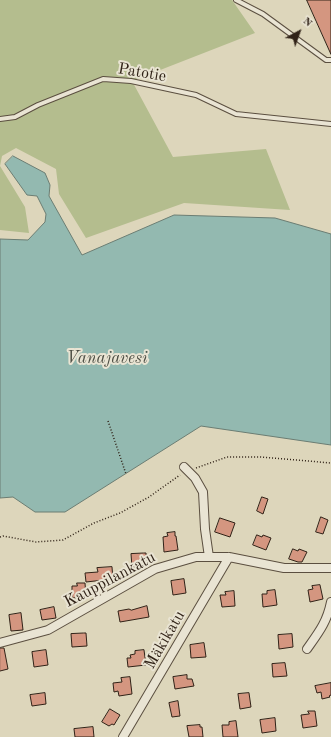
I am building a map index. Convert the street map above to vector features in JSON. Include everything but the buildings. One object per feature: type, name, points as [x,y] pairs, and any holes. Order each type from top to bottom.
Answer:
[{"type":"street","points":[[186,469],[195,478],[204,492],[205,529],[209,557]]},
{"type":"street","name":"Kauppilankatu","points":[[0,643],[48,630],[155,569],[196,556],[229,557],[284,568],[331,568]]},
{"type":"street","name":"Mäkikatu","points":[[123,737],[229,557]]},
{"type":"street","points":[[307,649],[329,615],[331,602]]},
{"type":"lane","points":[[236,0],[263,14],[326,60],[331,60]]},
{"type":"lane","name":"Patotie","points":[[0,119],[15,117],[38,105],[103,79],[131,81],[196,95],[236,114],[331,124]]},
{"type":"path","points":[[108,421],[126,474]]},
{"type":"path","points":[[0,537],[3,536],[36,542],[63,540],[94,523],[120,513],[149,497],[183,473],[186,469],[227,457],[260,457],[331,463]]},
{"type":"green space","points":[[0,0],[232,0],[255,33],[132,81],[173,157],[266,149],[290,210],[184,203],[86,238],[59,194],[56,169],[16,148],[2,156],[0,166]]},
{"type":"green space","points":[[0,166],[25,207],[29,233],[0,230]]},
{"type":"water","name":"Vanajavesi","points":[[13,156],[45,173],[50,185],[49,196],[82,255],[174,215],[275,218],[331,234],[331,445],[201,426],[65,512],[35,512],[13,497],[0,498],[0,239],[28,240],[45,222],[46,214],[37,196],[27,195],[5,164]]}]
